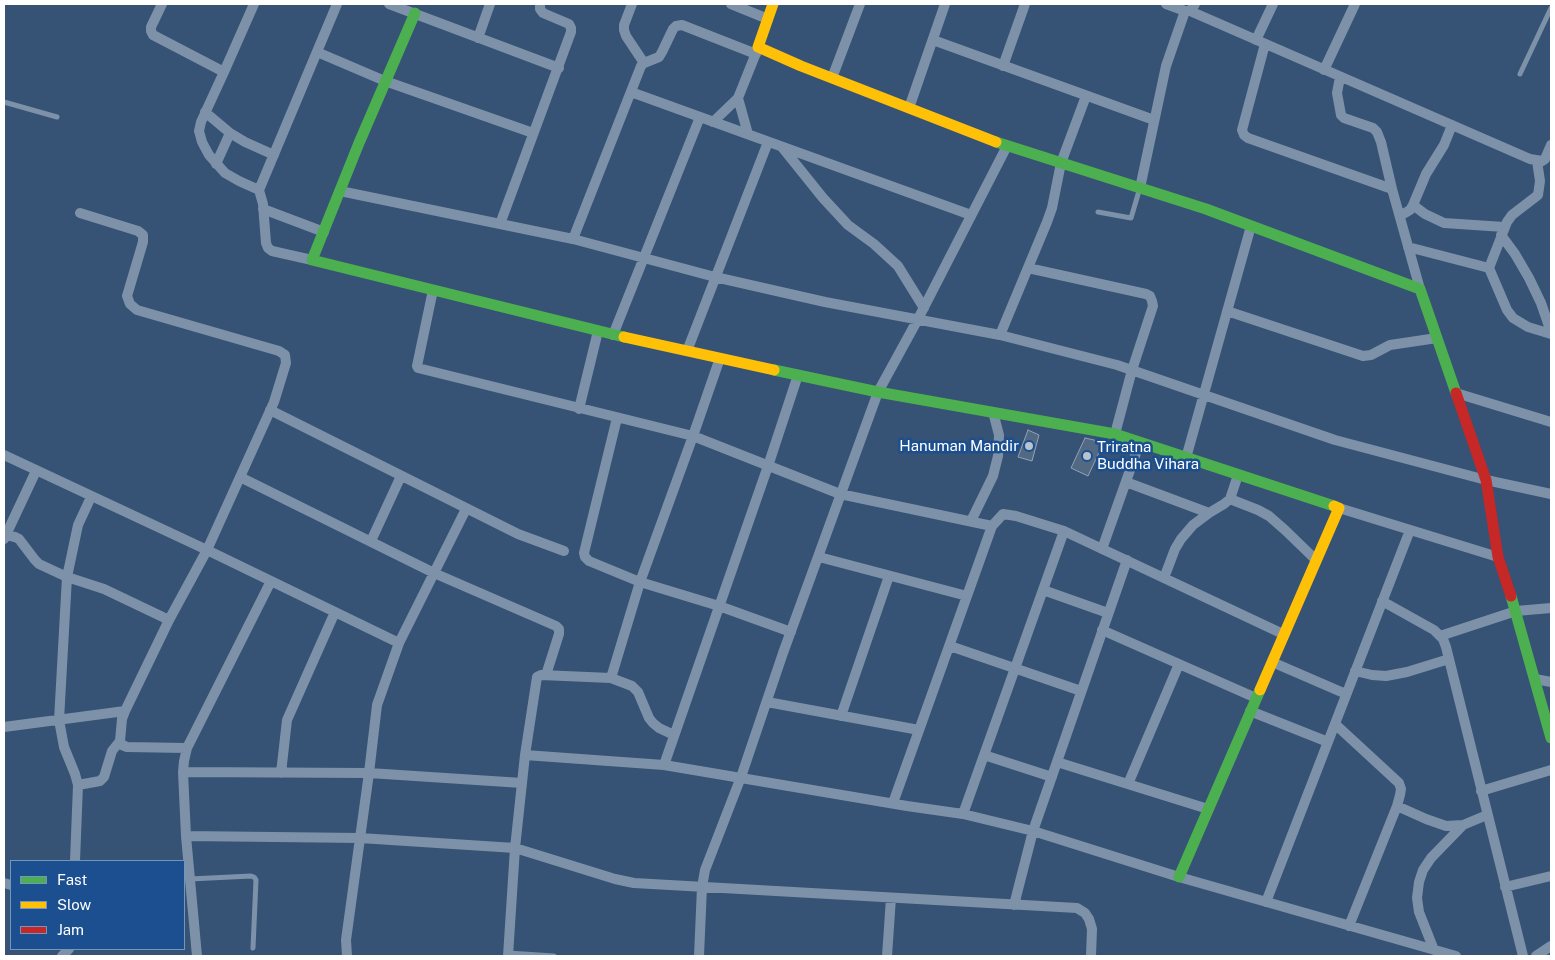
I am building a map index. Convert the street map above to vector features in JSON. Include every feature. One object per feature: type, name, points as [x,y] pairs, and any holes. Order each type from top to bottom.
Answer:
[{"type":"street","points":[[162,4],[151,27],[153,35],[224,72]]},
{"type":"street","points":[[254,4],[205,112],[199,131],[202,142],[216,164],[225,173],[259,190]]},
{"type":"street","points":[[337,4],[259,190],[264,209],[266,243],[272,251],[613,335],[878,392],[1115,434],[1339,508],[1498,557]]},
{"type":"street","points":[[389,4],[559,68]]},
{"type":"street","points":[[478,38],[490,4]]},
{"type":"street","points":[[500,224],[571,32],[569,24],[543,13],[540,9],[540,4]]},
{"type":"street","points":[[632,4],[624,30],[644,63]]},
{"type":"street","points":[[731,4],[768,19]]},
{"type":"street","points":[[713,122],[738,98],[773,4]]},
{"type":"street","points":[[832,78],[860,4]]},
{"type":"street","points":[[909,108],[945,4]]},
{"type":"street","points":[[1003,66],[1025,4]]},
{"type":"street","points":[[1166,4],[1190,9],[1340,77],[1530,159],[1543,162]]},
{"type":"street","points":[[1273,4],[1260,42],[1242,130],[1244,135],[1392,189]]},
{"type":"street","points":[[1324,70],[1355,4]]},
{"type":"street","points":[[1140,188],[1169,55],[1190,9]]},
{"type":"street","points":[[312,260],[414,13]]},
{"type":"street","points":[[573,239],[641,66],[659,57],[673,29],[676,26],[682,26],[757,50],[1007,146],[1206,209],[1420,288]]},
{"type":"street","points":[[932,40],[1154,120]]},
{"type":"street","points":[[317,52],[385,81],[533,133]]},
{"type":"street","points":[[1340,77],[1337,94],[1341,115],[1344,118],[1373,128],[1382,142],[1392,189],[1420,288],[1486,480],[1498,557],[1516,611],[1551,738]]},
{"type":"street","points":[[631,92],[971,215]]},
{"type":"street","points":[[1000,335],[1052,208],[1061,163],[1086,96]]},
{"type":"street","points":[[738,98],[748,134]]},
{"type":"street","points":[[205,112],[230,133],[274,155]]},
{"type":"street","points":[[613,335],[700,117]]},
{"type":"street","points":[[1400,216],[1410,210],[1413,205],[1426,174],[1444,145],[1452,125]]},
{"type":"street","points":[[216,164],[230,133]]},
{"type":"street","points":[[687,351],[768,142]]},
{"type":"street","points":[[782,146],[848,225],[874,244],[898,266],[924,308]]},
{"type":"street","points":[[699,956],[702,887],[705,870],[741,777],[840,494],[878,392],[924,308],[1007,146]]},
{"type":"street","points":[[1551,146],[1543,162],[1538,195],[1512,215],[1502,231],[1489,268],[1507,310],[1513,318],[1528,327],[1551,333]]},
{"type":"street","points":[[340,191],[573,239],[715,277],[825,302],[1000,335],[1132,370],[1335,440],[1486,480],[1551,494]]},
{"type":"street","points":[[1413,205],[1425,214],[1444,223],[1502,231]]},
{"type":"street","points":[[264,209],[324,232]]},
{"type":"street","points":[[78,785],[100,781],[104,777],[109,758],[120,741],[124,710],[207,550],[270,410],[286,363],[285,355],[279,351],[137,310],[130,304],[127,296],[143,242],[143,235],[138,231],[80,213]]},
{"type":"street","points":[[1186,458],[1251,226]]},
{"type":"street","points":[[1502,231],[1530,278],[1551,333]]},
{"type":"street","points":[[1408,247],[1489,268]]},
{"type":"street","points":[[1028,268],[1150,296],[1152,306],[1115,434]]},
{"type":"street","points":[[433,290],[418,368],[694,436],[840,494],[992,526]]},
{"type":"street","points":[[1227,311],[1363,356],[1371,355],[1390,344],[1437,338]]},
{"type":"street","points":[[580,409],[598,331]]},
{"type":"street","points":[[611,678],[640,582],[694,436],[720,358]]},
{"type":"street","points":[[664,765],[798,375]]},
{"type":"street","points":[[1456,393],[1551,422]]},
{"type":"street","points":[[270,410],[518,534],[564,551]]},
{"type":"street","points":[[972,521],[993,476],[998,456],[999,435],[993,412]]},
{"type":"street","points":[[617,418],[584,553],[585,557],[589,561],[640,582],[719,606],[791,632]]},
{"type":"street","points":[[1102,549],[1140,442]]},
{"type":"street","points":[[4,455],[36,472],[207,550],[399,643]]},
{"type":"street","points":[[36,472],[5,537],[16,537],[19,539],[39,564],[67,577],[104,589],[169,620]]},
{"type":"street","points":[[1164,578],[1181,539],[1193,525],[1230,499],[1238,475]]},
{"type":"street","points":[[371,541],[401,476]]},
{"type":"street","points":[[240,477],[434,573],[556,626],[559,629],[559,634],[546,675]]},
{"type":"street","points":[[1126,482],[1209,513]]},
{"type":"street","points":[[75,860],[78,785],[64,747],[58,720],[67,577],[78,525],[91,497]]},
{"type":"street","points":[[1230,499],[1269,516],[1316,560]]},
{"type":"street","points":[[1179,877],[1339,508]]},
{"type":"street","points":[[347,956],[346,940],[377,705],[399,643],[466,509]]},
{"type":"street","points":[[893,803],[992,526],[1003,514],[1064,531],[1284,634]]},
{"type":"street","points":[[1266,902],[1410,530]]},
{"type":"street","points":[[963,814],[1064,531]]},
{"type":"street","points":[[819,557],[968,596]]},
{"type":"street","points":[[1014,905],[1033,831],[1127,560]]},
{"type":"street","points":[[841,716],[889,576]]},
{"type":"street","points":[[197,956],[188,892],[190,878],[183,772],[187,748],[271,581]]},
{"type":"street","points":[[1043,590],[1108,613]]},
{"type":"street","points":[[1382,601],[1434,630],[1446,647],[1523,956]]},
{"type":"street","points":[[1440,636],[1516,611],[1551,608]]},
{"type":"street","points":[[282,773],[287,720],[335,612]]},
{"type":"street","points":[[1102,630],[1256,698]]},
{"type":"street","points":[[950,646],[1081,691]]},
{"type":"street","points":[[1356,670],[1372,675],[1386,676],[1407,672],[1449,659]]},
{"type":"street","points":[[1272,662],[1346,694]]},
{"type":"street","points":[[1128,784],[1179,664]]},
{"type":"street","points":[[508,955],[515,848],[525,755],[537,677],[546,675],[611,678],[632,686],[638,692],[653,723],[674,735]]},
{"type":"street","points":[[1535,679],[1551,682]]},
{"type":"street","points":[[767,702],[919,730]]},
{"type":"street","points":[[4,727],[124,710]]},
{"type":"street","points":[[1250,711],[1328,742]]},
{"type":"street","points":[[1335,724],[1399,784],[1401,789],[1400,796],[1349,926]]},
{"type":"street","points":[[120,741],[122,745],[127,747],[187,748]]},
{"type":"street","points":[[525,755],[664,765],[963,814],[1033,831],[1179,877],[1456,956]]},
{"type":"street","points":[[984,755],[1052,777]]},
{"type":"street","points":[[1057,762],[1208,808]]},
{"type":"street","points":[[1482,791],[1551,770]]},
{"type":"street","points":[[183,772],[369,774],[522,783]]},
{"type":"street","points":[[1396,806],[1446,826],[1463,824],[1487,815]]},
{"type":"street","points":[[1434,950],[1419,912],[1417,898],[1419,882],[1423,870],[1431,858],[1463,824]]},
{"type":"street","points":[[186,836],[360,838],[515,848],[615,879],[634,883],[1077,908],[1085,913],[1092,929],[1090,956]]},
{"type":"street","points":[[1505,887],[1551,876]]},
{"type":"street","points":[[887,956],[891,898]]},
{"type":"street","points":[[1536,956],[1551,946]]},
{"type":"lane","points":[[1520,74],[1551,8]]},
{"type":"lane","points":[[4,102],[57,117]]},
{"type":"lane","points":[[1098,212],[1131,218],[1140,188]]},
{"type":"lane","points":[[190,878],[254,877],[256,880],[253,948]]},
{"type":"lane","points":[[508,955],[554,956]]},
{"type":"building","name":"Hanuman Mandir","points":[[1028,430],[1039,435],[1032,461],[1018,457]]},
{"type":"building","name":"Triratna Buddha Vihara","points":[[1085,438],[1103,444],[1088,476],[1071,468]]},
{"type":"traffic: fast","points":[[415,13],[359,143],[312,260],[624,337]]},
{"type":"traffic: fast","points":[[996,142],[1206,209],[1420,289],[1456,393]]},
{"type":"traffic: fast","points":[[774,370],[878,392],[1115,434],[1334,506]]},
{"type":"traffic: fast","points":[[1511,596],[1551,738]]},
{"type":"traffic: fast","points":[[1179,877],[1260,690]]},
{"type":"traffic: slow","points":[[773,4],[758,47],[801,66],[996,142]]},
{"type":"traffic: slow","points":[[624,337],[774,370]]},
{"type":"traffic: slow","points":[[1260,690],[1339,508],[1334,506]]},
{"type":"traffic: jam","points":[[1456,393],[1486,480],[1498,557],[1511,596]]},
{"type":"place","name":"Hanuman Mandir","points":[[1029,446]]},
{"type":"place","name":"Triratna Buddha Vihara","points":[[1087,456]]}]
